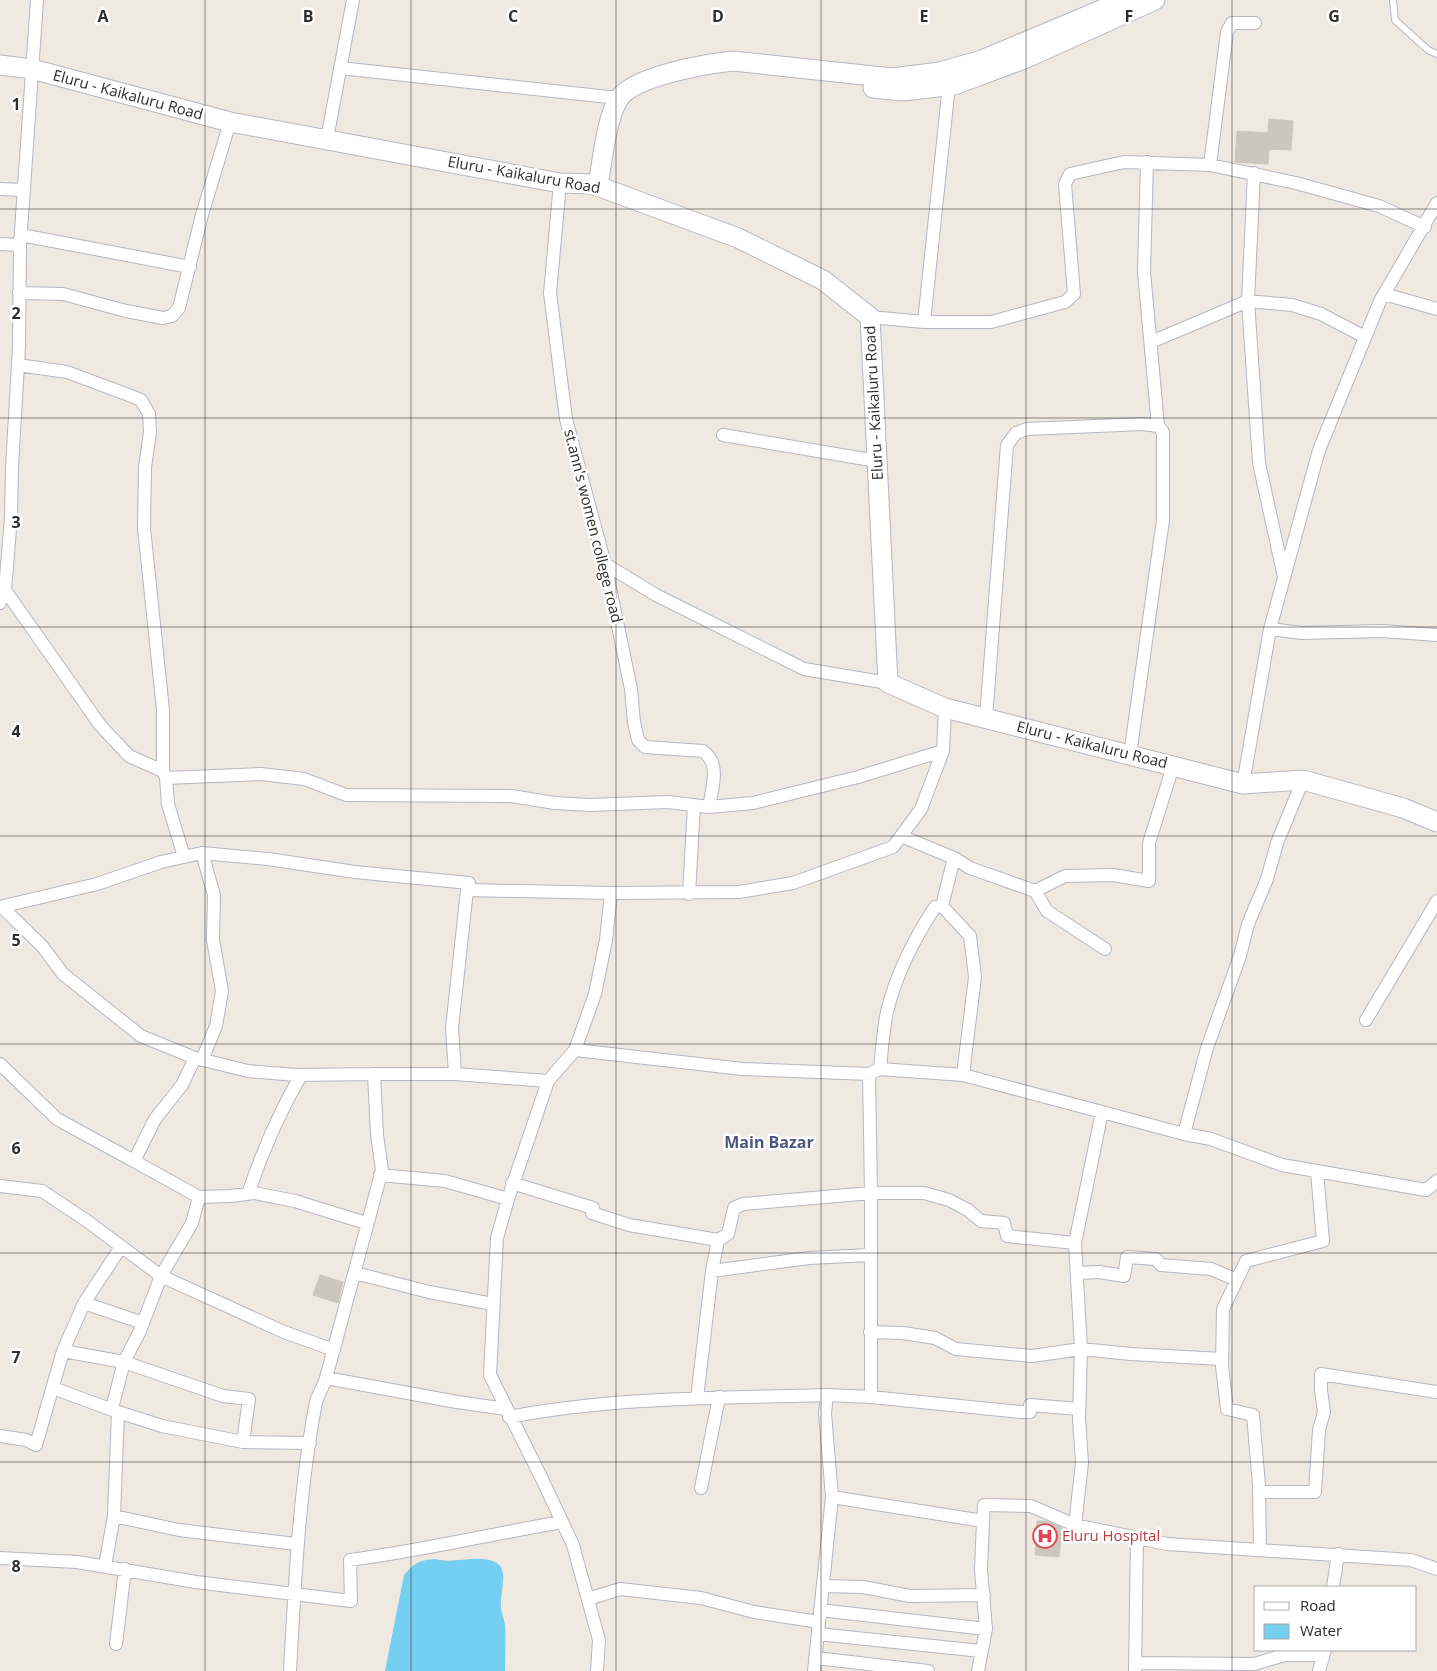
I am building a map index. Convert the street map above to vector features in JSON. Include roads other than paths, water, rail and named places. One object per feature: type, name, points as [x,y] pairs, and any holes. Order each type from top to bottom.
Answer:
[{"type":"main road","points":[[598,186],[605,141],[618,98],[645,80],[707,64],[733,61],[892,78],[940,72],[982,60],[1107,4],[1125,0]]},
{"type":"main road","points":[[707,64],[729,72],[903,91],[948,85],[1024,59],[1155,0]]},
{"type":"main road","name":"Eluru - Kaikaluru Road","points":[[0,65],[32,69],[230,122],[560,183],[592,184],[738,238],[823,280],[870,317],[888,683],[945,708],[1243,784],[1303,780],[1404,808],[1437,822]]},
{"type":"street","points":[[0,603],[5,590],[11,517],[6,477],[18,365],[20,240],[37,0]]},
{"type":"street","points":[[327,139],[353,0]]},
{"type":"street","points":[[1210,165],[1227,32],[1232,23],[1255,23]]},
{"type":"street","points":[[340,68],[618,98]]},
{"type":"street","points":[[924,322],[948,85]]},
{"type":"street","points":[[19,293],[63,294],[126,312],[163,318],[172,316],[179,308],[202,216],[230,122]]},
{"type":"street","points":[[870,317],[924,322],[991,322],[1065,302],[1074,294],[1065,184],[1070,174],[1124,162],[1210,165],[1254,173],[1379,206],[1425,227]]},
{"type":"street","points":[[1130,755],[1163,520],[1163,432],[1158,426],[1144,272],[1147,162]]},
{"type":"street","points":[[1254,173],[1248,301],[1259,463],[1284,579]]},
{"type":"street","name":"st.ann's women college road","points":[[560,183],[550,293],[566,419],[605,564],[631,689],[634,722],[638,740],[645,747],[703,751],[710,756],[715,766],[709,807]]},
{"type":"street","points":[[0,189],[24,190]]},
{"type":"street","points":[[1243,784],[1270,629],[1319,450],[1384,294],[1425,227],[1437,203]]},
{"type":"street","points":[[0,244],[20,240],[190,267]]},
{"type":"street","points":[[1384,294],[1437,309]]},
{"type":"street","points":[[1151,342],[1248,301],[1299,307],[1321,314],[1365,337]]},
{"type":"street","points":[[18,365],[67,372],[126,394],[141,400],[149,414],[150,432],[145,467],[144,528],[163,710],[168,804],[184,857]]},
{"type":"street","points":[[986,718],[1007,445],[1016,433],[1027,429],[1143,424],[1158,426]]},
{"type":"street","points":[[723,435],[877,461]]},
{"type":"street","points":[[605,564],[656,595],[804,669],[888,683]]},
{"type":"street","points":[[5,590],[100,725],[129,756],[165,774],[261,774],[304,779],[346,795],[511,796],[590,806],[668,802],[709,807],[753,803],[858,776],[943,751]]},
{"type":"street","points":[[1270,629],[1302,633],[1382,631],[1437,635]]},
{"type":"street","points":[[467,890],[690,894],[739,892],[793,883],[892,847],[921,810],[943,751],[945,708]]},
{"type":"street","points":[[1035,891],[1065,876],[1113,875],[1148,881],[1150,843],[1173,766]]},
{"type":"street","points":[[1184,1134],[1207,1048],[1240,956],[1248,924],[1267,879],[1277,843],[1303,780]]},
{"type":"street","points":[[690,894],[694,805]]},
{"type":"street","points":[[901,836],[954,858],[970,868],[1035,891],[1047,911],[1105,949]]},
{"type":"street","points":[[134,1161],[155,1119],[182,1085],[216,1026],[222,991],[213,940],[214,895],[202,853]]},
{"type":"street","points":[[1,907],[97,884],[161,862],[202,853],[268,859],[355,872],[469,882],[452,1028],[455,1074]]},
{"type":"street","points":[[942,906],[954,858]]},
{"type":"street","points":[[597,1671],[599,1640],[573,1545],[542,1478],[490,1375],[498,1238],[512,1183],[548,1080],[575,1050],[595,994],[606,940],[611,893]]},
{"type":"street","points":[[1366,1020],[1437,901]]},
{"type":"street","points":[[871,1397],[870,1255],[875,1072],[887,1012],[903,964],[915,937],[935,907],[942,906]]},
{"type":"street","points":[[942,906],[970,936],[975,977],[963,1075]]},
{"type":"street","points":[[1,907],[42,946],[63,974],[141,1036],[198,1059],[248,1071],[301,1075],[455,1074],[548,1080]]},
{"type":"street","points":[[575,1050],[743,1069],[963,1075],[1184,1134],[1211,1139],[1282,1165],[1426,1190],[1437,1181]]},
{"type":"street","points":[[0,1064],[57,1119],[199,1197],[254,1192],[295,1201],[366,1223]]},
{"type":"street","points":[[290,1671],[296,1544],[316,1400],[326,1378],[355,1273],[366,1223],[382,1170],[377,1135],[374,1074]]},
{"type":"street","points":[[248,1194],[272,1132],[286,1101],[301,1075]]},
{"type":"street","points":[[1075,1525],[1082,1463],[1079,1410],[1081,1349],[1075,1243],[1102,1112]]},
{"type":"street","points":[[1260,1550],[1259,1492],[1253,1415],[1227,1409],[1222,1359],[1223,1309],[1246,1261],[1323,1241],[1318,1172]]},
{"type":"street","points":[[380,1174],[445,1181],[508,1199]]},
{"type":"street","points":[[512,1183],[593,1208],[592,1213],[629,1225],[718,1240],[728,1234],[734,1208],[743,1204],[871,1193],[924,1192],[949,1200],[968,1210],[981,1221],[1004,1223],[1007,1236],[1075,1243]]},
{"type":"street","points":[[0,1186],[42,1190],[161,1276],[284,1332],[334,1350]]},
{"type":"street","points":[[105,1566],[114,1516],[115,1410],[124,1362],[143,1323],[161,1276],[192,1223],[199,1197]]},
{"type":"street","points":[[697,1398],[712,1270],[718,1240]]},
{"type":"street","points":[[0,1436],[26,1440],[36,1445],[63,1351],[84,1303],[121,1247]]},
{"type":"street","points":[[712,1270],[809,1258],[870,1255]]},
{"type":"street","points":[[1077,1273],[1099,1272],[1124,1276],[1127,1257],[1156,1259],[1160,1265],[1211,1269],[1237,1280]]},
{"type":"street","points":[[355,1273],[430,1292],[493,1304]]},
{"type":"street","points":[[84,1303],[143,1323]]},
{"type":"street","points":[[870,1332],[903,1333],[935,1338],[956,1349],[1032,1356],[1081,1349],[1222,1359]]},
{"type":"street","points":[[63,1351],[124,1362],[222,1396],[249,1399],[243,1442]]},
{"type":"street","points":[[1259,1492],[1315,1492],[1319,1430],[1324,1412],[1321,1374],[1437,1392]]},
{"type":"street","points":[[326,1378],[508,1413],[697,1398],[827,1396],[871,1397],[1021,1412],[1030,1412],[1030,1405],[1079,1410]]},
{"type":"street","points":[[53,1388],[162,1426],[243,1442],[310,1443]]},
{"type":"street","points":[[814,1671],[832,1498],[825,1414],[827,1396]]},
{"type":"street","points":[[701,1488],[719,1398]]},
{"type":"street","points":[[832,1498],[983,1521]]},
{"type":"street","points":[[978,1671],[986,1629],[981,1570],[984,1505],[1031,1506],[1075,1525],[1166,1544],[1411,1560],[1437,1569]]},
{"type":"street","points":[[114,1516],[179,1530],[296,1544]]},
{"type":"street","points":[[0,1558],[77,1562],[196,1582],[294,1592],[351,1601],[350,1560],[398,1554],[490,1534],[562,1522]]},
{"type":"street","points":[[1137,1538],[1135,1667],[1218,1667],[1254,1664],[1285,1655],[1324,1652],[1319,1671]]},
{"type":"street","points":[[1333,1586],[1338,1554]]},
{"type":"street","points":[[116,1644],[125,1569]]},
{"type":"street","points":[[823,1586],[863,1587],[910,1596],[984,1596]]},
{"type":"street","points":[[588,1599],[620,1589],[701,1598],[754,1612],[982,1651]]},
{"type":"street","points":[[819,1622],[986,1629]]},
{"type":"street","points":[[816,1658],[928,1671]]},
{"type":"lane","points":[[1393,0],[1395,20],[1428,50],[1437,54]]},
{"type":"water","points":[[435,1559],[448,1561],[482,1559],[489,1560],[501,1567],[503,1572],[501,1611],[505,1625],[505,1671],[385,1671],[404,1575],[418,1563]]},
{"type":"place","name":"Eluru Hospital","points":[[1045,1536]]},
{"type":"district","name":"Main Bazar","points":[[769,1142]]}]
